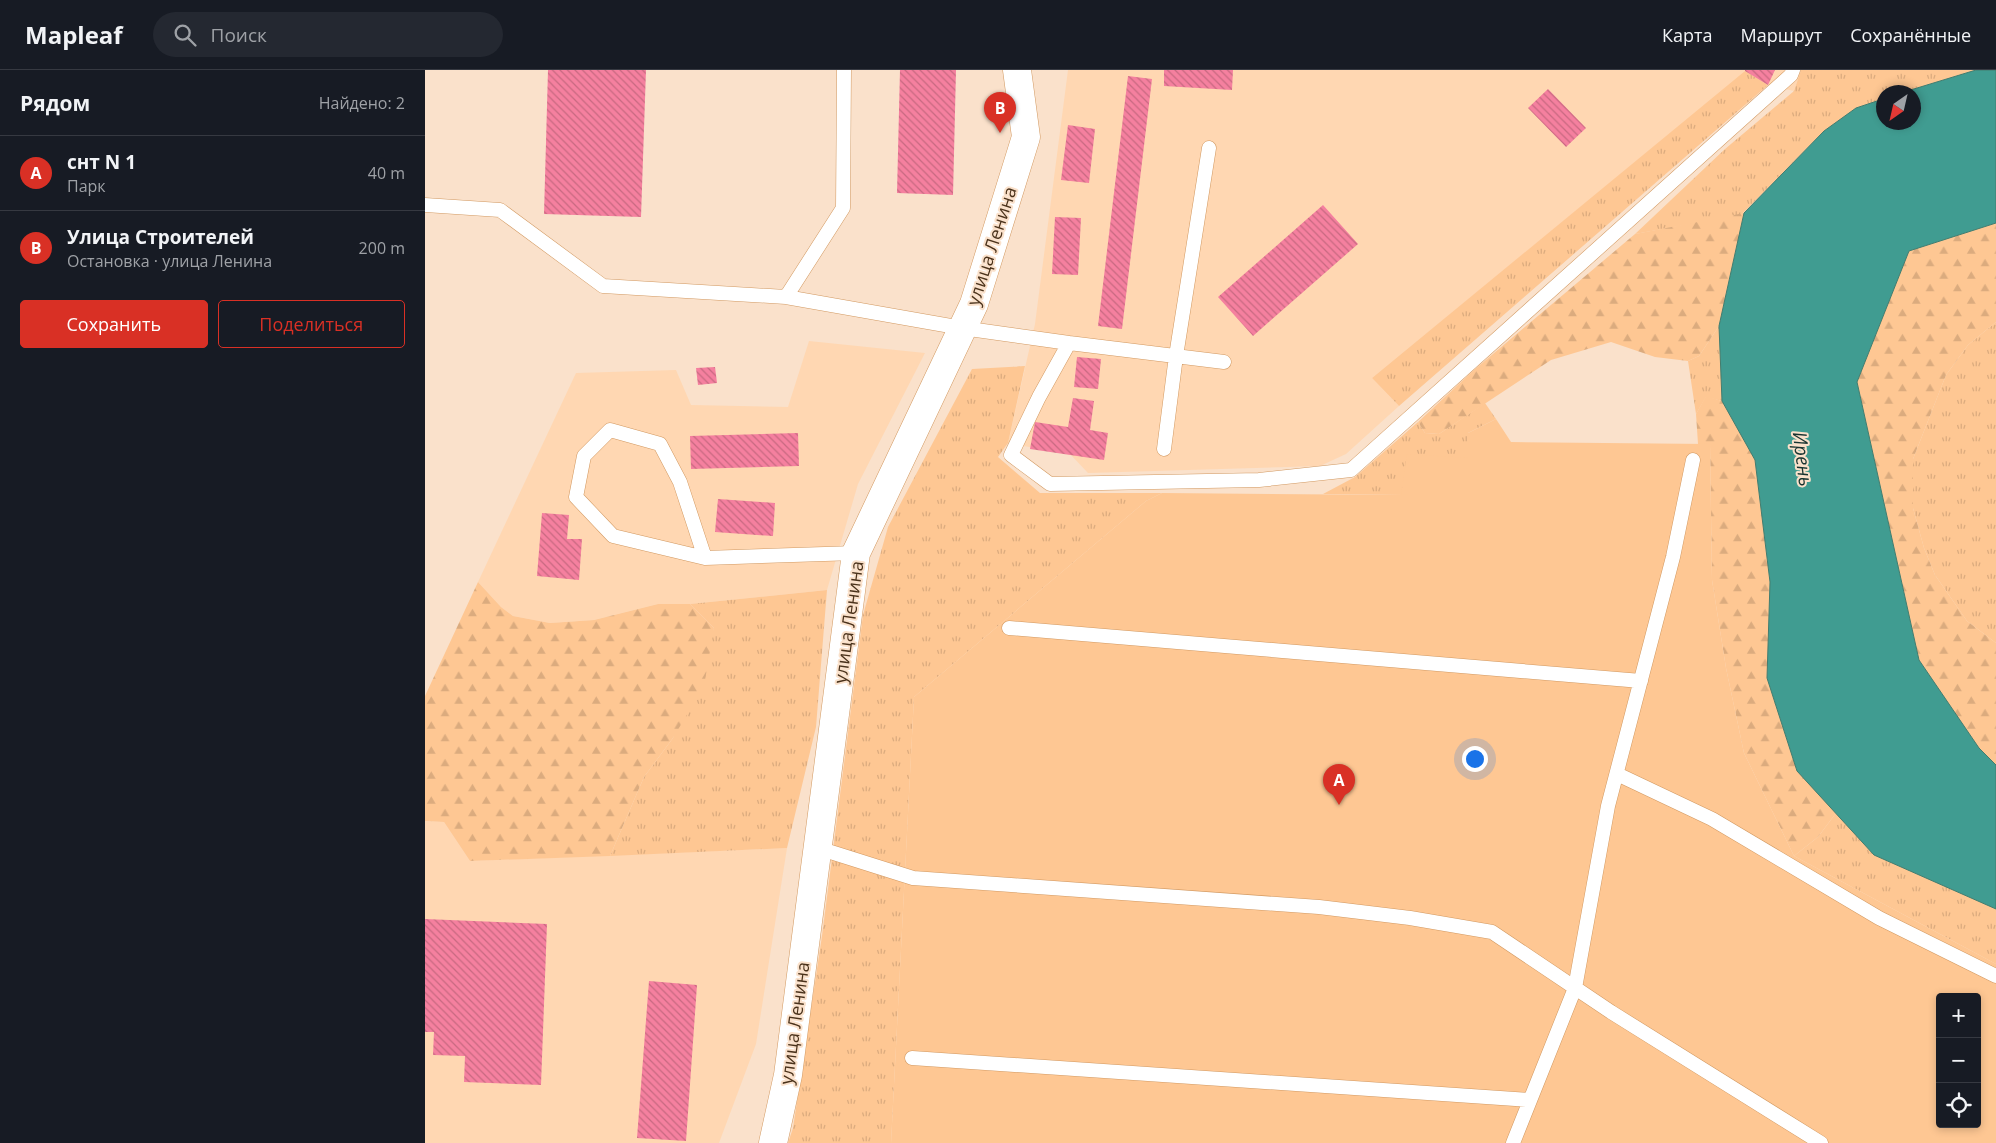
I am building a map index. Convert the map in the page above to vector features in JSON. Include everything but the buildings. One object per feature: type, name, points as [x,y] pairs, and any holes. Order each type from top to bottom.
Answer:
[{"type":"street","name":"улица Ленина","points":[[773,1143],[788,1075],[856,553],[973,304],[1026,137],[1017,70]]},
{"type":"lane","points":[[786,297],[843,208],[844,70]]},
{"type":"lane","points":[[1069,344],[1039,397],[1011,455],[1049,484],[1259,480],[1351,470],[1791,75],[1793,70]]},
{"type":"lane","points":[[1164,449],[1176,356],[1209,148]]},
{"type":"lane","points":[[425,205],[500,210],[603,286],[786,297],[962,328],[1069,344],[1224,362]]},
{"type":"lane","points":[[705,558],[680,482],[660,444],[610,430],[584,456],[577,497],[613,536],[705,558],[856,553]]},
{"type":"lane","points":[[1513,1143],[1575,988],[1608,806],[1673,557],[1693,460]]},
{"type":"lane","points":[[1009,628],[1641,681]]},
{"type":"lane","points":[[1617,774],[1713,819],[1879,918],[1996,976]]},
{"type":"lane","points":[[818,848],[913,878],[1319,907],[1410,918],[1492,932],[1575,988],[1821,1143]]},
{"type":"lane","points":[[912,1058],[1530,1100]]},
{"type":"shaded area","points":[[1068,70],[1801,70],[1794,91],[1768,85],[1745,72],[1372,378],[1399,406],[1346,454],[1320,466],[1088,473],[1071,455],[1008,443],[1035,324]]},
{"type":"shaded area","points":[[809,341],[925,353],[858,484],[827,590],[690,604],[658,604],[594,620],[550,623],[513,616],[501,607],[478,582],[576,373],[676,370],[691,405],[788,407]]},
{"type":"shaded area","points":[[425,821],[444,822],[470,861],[787,848],[756,1044],[719,1143],[425,1143]]},
{"type":"green space","points":[[1801,70],[1976,70],[1921,87],[1921,85],[1876,85],[1876,101],[1856,108],[1824,131],[1741,215],[1635,234],[1725,149],[1794,91]]},
{"type":"green space","points":[[1745,71],[1768,85],[1399,406],[1372,378]]},
{"type":"green space","points":[[1744,213],[1719,326],[1699,356],[1688,361],[1655,357],[1611,342],[1551,360],[1439,434],[1425,433],[1418,422],[1474,370],[1635,234]]},
{"type":"green space","points":[[1996,223],[1996,322],[1968,345],[1946,375],[1913,459],[1913,508],[1924,548],[1935,575],[1967,621],[1996,643],[1996,765],[1979,748],[1919,660],[1857,382],[1909,251]]},
{"type":"green space","points":[[1996,322],[1996,643],[1967,621],[1935,575],[1924,548],[1913,508],[1913,459],[1946,375],[1968,345]]},
{"type":"green space","points":[[1719,326],[1722,401],[1706,397],[1696,414],[1688,361],[1699,356]]},
{"type":"green space","points":[[1025,366],[1008,443],[998,457],[1040,493],[1162,493],[1146,501],[914,697],[891,1143],[788,1143],[793,1128],[822,936],[863,615],[888,527],[972,369]]},
{"type":"green space","points":[[1706,396],[1722,401],[1755,460],[1770,582],[1767,678],[1797,770],[1836,813],[1818,837],[1794,856],[1744,753],[1726,668],[1712,580],[1710,444],[1698,444],[1696,414]]},
{"type":"green space","points":[[1485,403],[1496,419],[1468,433],[1468,458],[1402,495],[1323,494],[1355,477],[1418,422],[1425,433],[1439,434]]},
{"type":"green space","points":[[1496,419],[1511,442],[1710,444],[1712,580],[1726,668],[1744,753],[1794,856],[1996,964],[1996,1143],[891,1143],[914,697],[1146,501],[1162,493],[1401,495],[1407,454],[1468,458],[1468,433]]},
{"type":"green space","points":[[478,582],[501,607],[513,616],[550,623],[594,620],[658,604],[690,604],[714,628],[704,686],[673,738],[644,777],[610,856],[470,861],[444,822],[425,821],[425,696]]},
{"type":"green space","points":[[827,590],[816,727],[787,848],[610,856],[644,777],[673,738],[714,628],[690,604]]},
{"type":"green space","points":[[1836,813],[1874,855],[1996,909],[1996,964],[1794,856],[1818,837]]},
{"type":"water","name":"Ирень","points":[[1976,70],[1996,70],[1996,223],[1909,251],[1857,382],[1919,660],[1979,748],[1996,765],[1996,909],[1874,855],[1797,771],[1767,678],[1770,582],[1755,460],[1722,401],[1719,326],[1744,213],[1824,131],[1856,108],[1876,101],[1876,130],[1921,130],[1921,87]]},
{"type":"place","name":"Улица Строителей","points":[[1000,133]]},
{"type":"place","name":"снт N 1","points":[[1339,805]]}]
